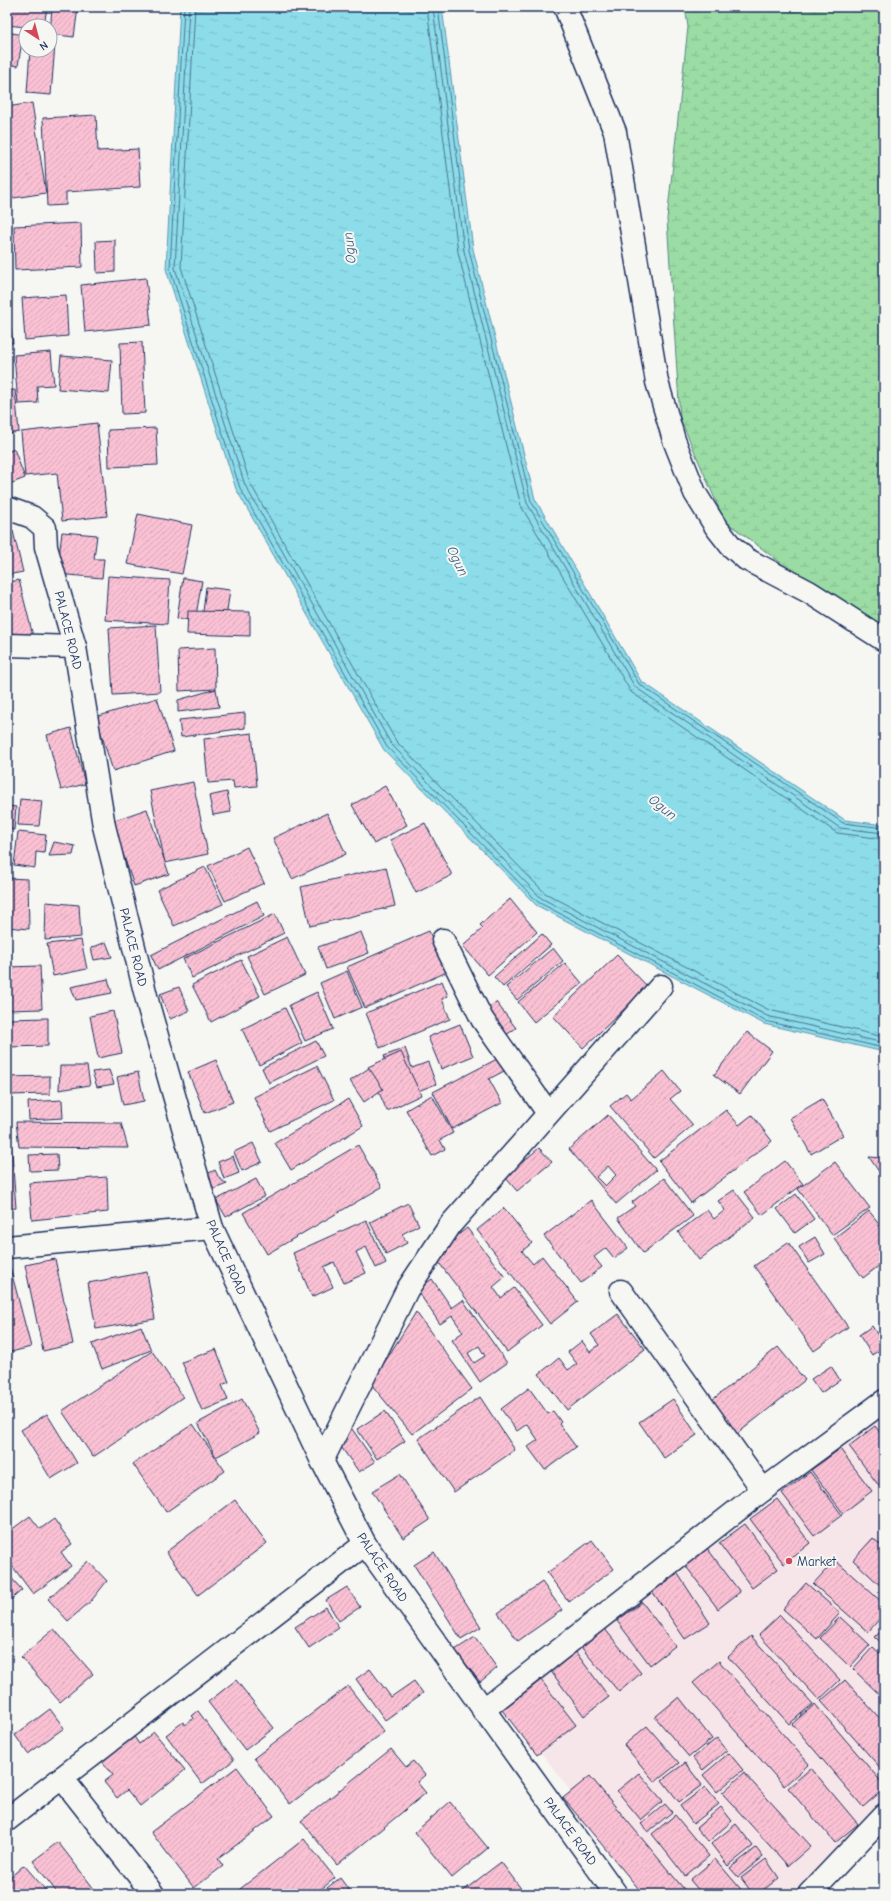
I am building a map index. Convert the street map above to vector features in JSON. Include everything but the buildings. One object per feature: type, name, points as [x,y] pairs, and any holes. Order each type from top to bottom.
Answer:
[{"type":"street","points":[[564,7],[615,132],[657,382],[674,440],[695,493],[724,537],[746,559],[809,592],[855,623],[884,640]]},
{"type":"street","name":"PALACE ROAD","points":[[7,508],[32,517],[45,528],[46,547],[76,646],[104,826],[149,1008],[212,1228],[322,1461],[365,1544],[616,1894]]},
{"type":"street","points":[[7,646],[76,646]]},
{"type":"street","points":[[443,940],[482,1019],[548,1113]]},
{"type":"street","points":[[322,1461],[407,1290],[451,1224],[660,986]]},
{"type":"street","points":[[7,1247],[212,1228]]},
{"type":"street","points":[[621,1291],[763,1490]]},
{"type":"street","points":[[483,1710],[763,1490],[884,1401]]},
{"type":"street","points":[[7,1820],[365,1544]]},
{"type":"street","points":[[62,1778],[153,1894]]},
{"type":"street","points":[[809,1894],[884,1815]]},
{"type":"shaded area","name":"Market","points":[[884,1416],[884,1797],[792,1894],[649,1894],[505,1705]]},
{"type":"green space","points":[[685,7],[884,7],[884,626],[810,585],[724,520],[680,418],[667,219],[688,27]]},
{"type":"water","name":"Ogun","points":[[180,7],[442,7],[473,249],[535,499],[641,681],[845,820],[884,825],[884,1052],[764,1024],[536,905],[384,750],[236,489],[166,269]]},
{"type":"place","name":"Market","points":[[789,1561]]}]
